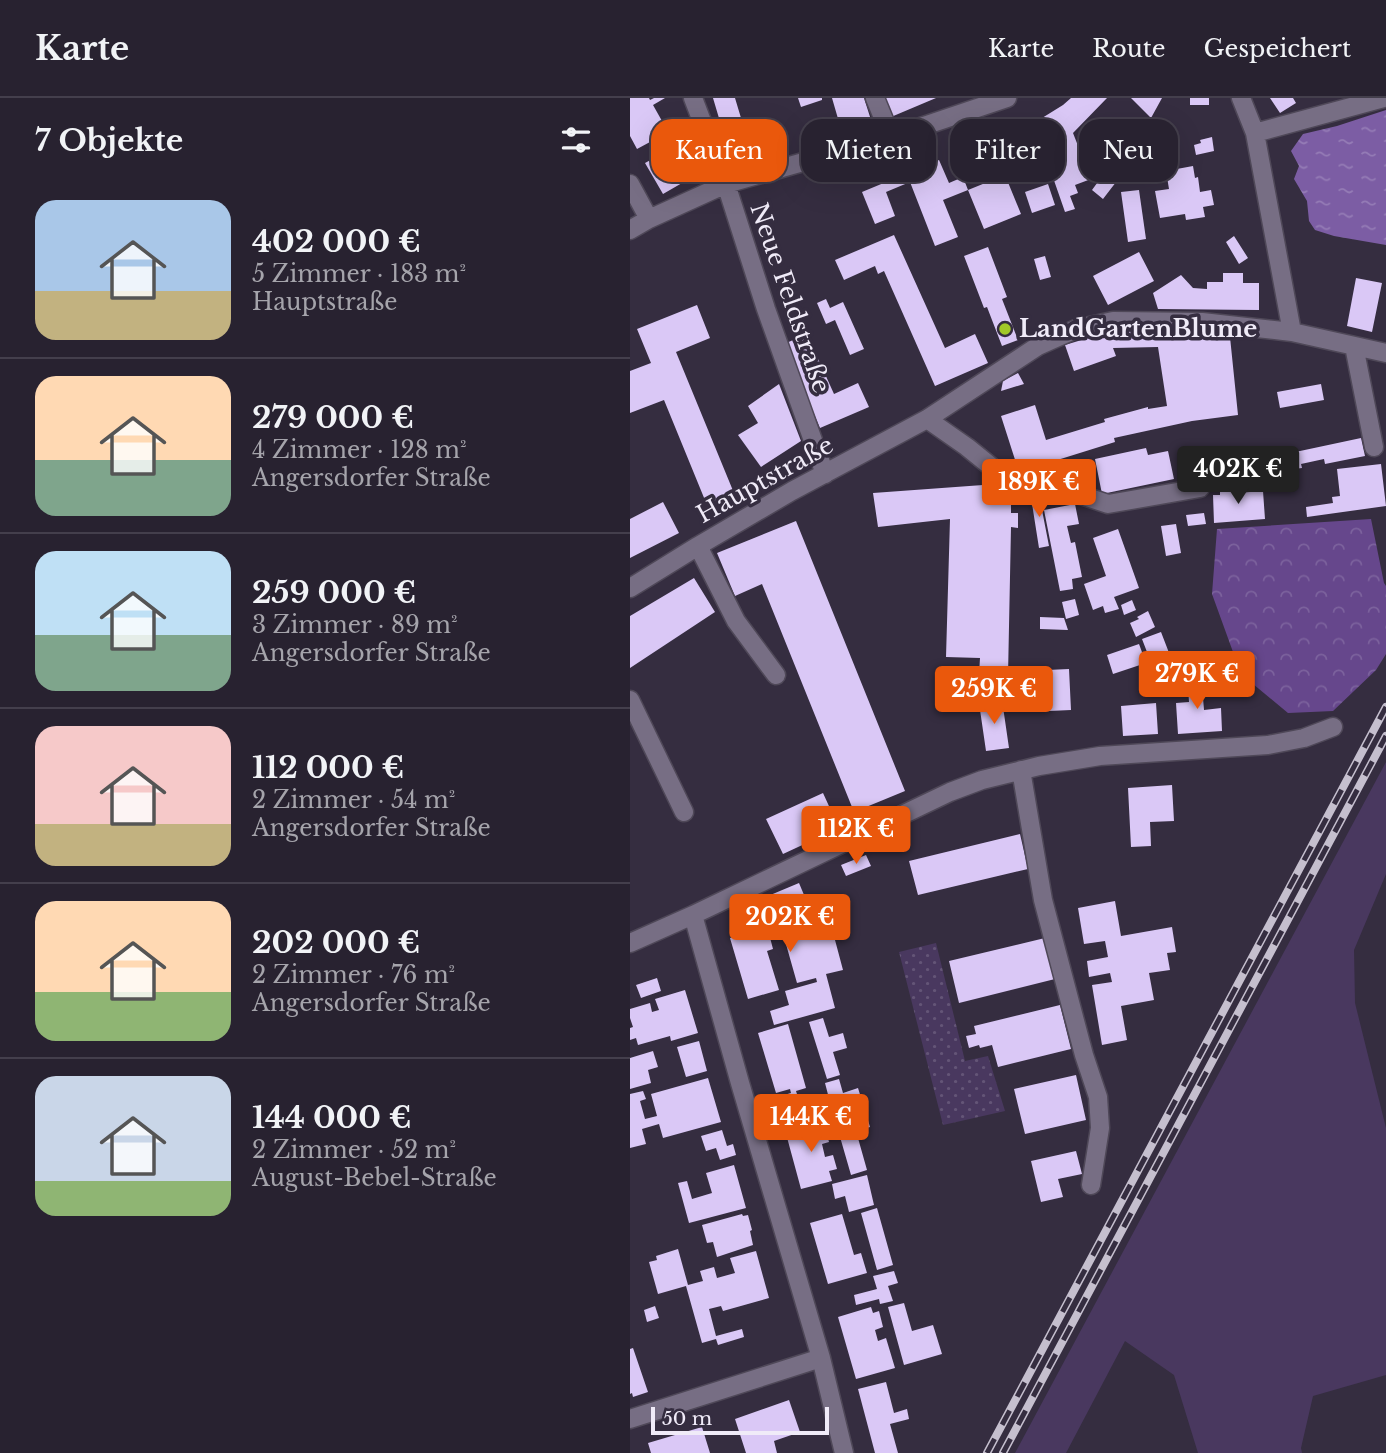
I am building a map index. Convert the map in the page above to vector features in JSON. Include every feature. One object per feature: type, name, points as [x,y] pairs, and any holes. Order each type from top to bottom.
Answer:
[{"type":"street","name":"Neue Feldstraße","points":[[693,98],[726,184],[766,309],[825,474]]},
{"type":"street","points":[[875,98],[884,119]]},
{"type":"street","points":[[936,122],[1007,98]]},
{"type":"street","points":[[1241,98],[1255,133],[1292,332]]},
{"type":"street","points":[[1255,133],[1384,98]]},
{"type":"street","points":[[630,230],[726,184],[801,163]]},
{"type":"street","points":[[630,184],[649,219]]},
{"type":"street","name":"Hauptstraße","points":[[630,588],[698,546],[927,419],[1038,346],[1076,329],[1114,321],[1202,322],[1292,332],[1386,353]]},
{"type":"street","points":[[1354,346],[1374,447]]},
{"type":"street","points":[[927,419],[1004,477],[1078,494],[1108,504],[1200,488]]},
{"type":"street","points":[[698,546],[736,621],[776,675]]},
{"type":"street","points":[[630,700],[684,812]]},
{"type":"street","points":[[630,943],[950,792],[982,780],[1039,766],[1100,756],[1268,745],[1334,727]]},
{"type":"street","points":[[1021,770],[1043,900],[1084,1055],[1098,1097],[1100,1128],[1091,1185]]},
{"type":"street","points":[[694,915],[740,1083],[821,1357],[845,1453]]},
{"type":"street","points":[[630,1419],[821,1357]]},
{"type":"shaded area","points":[[1386,762],[1386,874],[1354,950],[1355,1003],[1386,1128],[1386,1375],[1313,1396],[1302,1453],[1198,1453],[1174,1375],[1125,1341],[1066,1453],[1015,1453]]},
{"type":"shaded area","points":[[936,943],[965,1061],[988,1056],[1005,1111],[943,1125],[899,952]]},
{"type":"green space","points":[[1371,519],[1386,586],[1386,654],[1376,670],[1333,711],[1288,713],[1241,674],[1212,594],[1217,529]]},
{"type":"water","points":[[1386,110],[1386,245],[1315,230],[1309,221],[1307,201],[1294,179],[1299,166],[1291,151],[1303,134]]},
{"type":"building","points":[[630,98],[665,98],[653,105],[661,119],[651,119],[651,144],[637,149],[630,136]]},
{"type":"building","points":[[713,98],[735,98],[741,119],[719,119]]},
{"type":"building","points":[[798,98],[822,98],[822,100],[801,107]]},
{"type":"building","points":[[832,98],[864,98],[871,119],[838,119]]},
{"type":"building","points":[[884,98],[936,98],[891,117]]},
{"type":"building","points":[[1071,98],[1107,98],[1087,119],[1079,119],[1079,127],[1073,133],[1079,148],[1079,182],[1083,182],[1075,185],[1078,193],[1070,196],[1075,209],[1065,212],[1055,182],[1065,182],[1065,119],[1040,119]]},
{"type":"building","points":[[1131,98],[1162,98],[1151,118]]},
{"type":"building","points":[[1190,98],[1209,98],[1209,105],[1190,105]]},
{"type":"building","points":[[1270,98],[1293,98],[1296,103],[1280,113]]},
{"type":"building","points":[[1212,137],[1214,151],[1196,155],[1194,145],[1201,143],[1200,140]]},
{"type":"building","points":[[651,160],[651,173],[645,163]]},
{"type":"building","points":[[939,160],[949,183],[965,182],[968,190],[943,200],[958,237],[935,246],[910,182],[936,182],[936,161]]},
{"type":"building","points":[[1193,166],[1200,192],[1211,190],[1214,205],[1203,207],[1205,217],[1186,220],[1185,214],[1160,218],[1155,191],[1169,189],[1168,182],[1178,182],[1178,169]]},
{"type":"building","points":[[656,182],[684,182],[663,194]]},
{"type":"building","points":[[886,182],[910,182],[886,192],[895,216],[875,224],[862,192]]},
{"type":"building","points":[[988,182],[1008,182],[1021,214],[984,229],[968,190]]},
{"type":"building","points":[[1098,182],[1116,182],[1103,199],[1092,190]]},
{"type":"building","points":[[1048,184],[1055,205],[1032,213],[1025,192]]},
{"type":"building","points":[[1139,190],[1146,239],[1128,242],[1121,192]]},
{"type":"building","points":[[894,235],[945,348],[975,334],[988,363],[935,386],[884,271],[878,274],[875,266],[844,280],[835,260]]},
{"type":"building","points":[[1234,236],[1248,258],[1239,264],[1226,242]]},
{"type":"building","points":[[988,247],[1007,297],[1002,299],[1018,340],[1002,346],[964,256]]},
{"type":"building","points":[[1139,252],[1154,281],[1108,305],[1093,276]]},
{"type":"building","points":[[1045,256],[1051,277],[1040,280],[1034,259]]},
{"type":"building","points":[[1223,273],[1243,273],[1243,283],[1259,283],[1259,310],[1158,309],[1153,293],[1181,275],[1193,288],[1207,289],[1207,282],[1223,282]]},
{"type":"building","points":[[1356,278],[1382,283],[1372,332],[1347,326]]},
{"type":"building","points":[[826,299],[830,308],[843,302],[864,349],[850,355],[835,320],[826,324],[817,303]]},
{"type":"building","points":[[697,305],[710,338],[676,352],[736,498],[709,510],[664,400],[630,413],[630,371],[651,363],[637,329]]},
{"type":"building","points":[[1167,331],[1230,337],[1238,415],[1192,421],[1114,438],[1115,442],[1019,472],[1001,416],[1035,405],[1046,440],[1105,422],[1104,419],[1148,407],[1167,406],[1158,347],[1113,348],[1116,356],[1074,371],[1065,345],[1108,332]]},
{"type":"building","points":[[807,334],[834,394],[858,383],[869,407],[820,428],[784,344]]},
{"type":"building","points":[[1018,373],[1024,384],[1001,391],[1003,381]]},
{"type":"building","points":[[779,384],[801,441],[761,467],[738,435],[758,423],[748,406]]},
{"type":"building","points":[[1321,384],[1324,400],[1280,408],[1277,392]]},
{"type":"building","points":[[1361,438],[1365,456],[1325,464],[1324,459],[1301,464],[1302,468],[1277,471],[1275,454]]},
{"type":"building","points":[[1146,448],[1148,455],[1168,451],[1174,479],[1102,494],[1095,459]]},
{"type":"building","points":[[1381,464],[1386,506],[1307,517],[1306,507],[1333,503],[1332,497],[1340,496],[1337,469]]},
{"type":"building","points":[[1011,485],[1011,513],[1018,513],[1018,528],[1011,527],[1008,676],[979,675],[980,658],[946,657],[950,519],[878,527],[873,493]]},
{"type":"building","points":[[1236,485],[1237,493],[1263,491],[1265,519],[1214,523],[1213,495],[1220,495],[1220,486]]},
{"type":"building","points":[[1030,491],[1042,493],[1042,510],[1049,546],[1039,548]]},
{"type":"building","points":[[663,502],[679,533],[630,558],[630,519]]},
{"type":"building","points":[[1075,504],[1079,524],[1067,526],[1071,543],[1075,542],[1082,577],[1072,579],[1073,589],[1060,591],[1044,510]]},
{"type":"building","points":[[1204,513],[1206,524],[1188,526],[1186,515]]},
{"type":"building","points":[[796,521],[905,791],[854,812],[762,584],[735,596],[717,553]]},
{"type":"building","points":[[1176,524],[1181,553],[1166,556],[1161,526]]},
{"type":"building","points":[[1118,529],[1139,588],[1114,597],[1119,609],[1105,613],[1103,606],[1093,610],[1084,584],[1106,576],[1093,538]]},
{"type":"building","points":[[694,578],[715,612],[630,668],[630,616]]},
{"type":"building","points":[[1075,599],[1079,615],[1066,619],[1062,602]]},
{"type":"building","points":[[1132,600],[1136,610],[1124,615],[1121,605]]},
{"type":"building","points":[[1148,611],[1155,627],[1136,637],[1130,623]]},
{"type":"building","points":[[1040,617],[1064,618],[1068,630],[1040,629]]},
{"type":"building","points":[[1161,632],[1171,658],[1152,665],[1142,639]]},
{"type":"building","points":[[1139,644],[1146,663],[1113,674],[1107,655]]},
{"type":"building","points":[[1182,659],[1187,672],[1161,681],[1157,667]]},
{"type":"building","points":[[1069,669],[1071,710],[1027,712],[1025,671]]},
{"type":"building","points":[[1201,673],[1204,710],[1221,708],[1222,731],[1178,734],[1176,703],[1189,702],[1187,674]]},
{"type":"building","points":[[1002,700],[1009,748],[986,751],[979,703]]},
{"type":"building","points":[[1156,703],[1158,734],[1123,736],[1121,706]]},
{"type":"building","points":[[1172,785],[1174,821],[1150,822],[1151,846],[1131,847],[1128,788]]},
{"type":"building","points":[[823,793],[839,828],[783,854],[766,819]]},
{"type":"building","points":[[1020,834],[1028,869],[918,895],[909,861]]},
{"type":"building","points":[[866,855],[871,866],[846,876],[841,865]]},
{"type":"building","points":[[799,883],[812,914],[827,910],[843,970],[826,974],[835,1008],[774,1025],[770,1011],[789,1005],[785,991],[817,982],[816,978],[797,983],[780,923],[797,918],[795,915],[767,926],[773,949],[767,951],[779,990],[748,999],[730,938],[758,929],[749,904]]},
{"type":"building","points":[[1115,901],[1121,936],[1172,927],[1176,952],[1167,953],[1170,970],[1149,973],[1154,1000],[1121,1006],[1127,1040],[1102,1045],[1092,985],[1112,982],[1110,973],[1089,977],[1087,961],[1108,957],[1105,941],[1084,944],[1078,908]]},
{"type":"building","points":[[1045,938],[1055,979],[959,1003],[949,961]]},
{"type":"building","points":[[657,978],[661,991],[641,998],[636,985]]},
{"type":"building","points":[[685,990],[698,1033],[671,1041],[670,1036],[638,1045],[636,1038],[630,1040],[630,1028],[633,1027],[630,1009],[650,1003],[652,1012],[659,1010],[655,999]]},
{"type":"building","points":[[1060,1005],[1071,1049],[998,1067],[992,1045],[969,1048],[966,1036],[976,1034],[974,1026]]},
{"type":"building","points":[[823,1018],[829,1037],[843,1033],[847,1048],[833,1052],[840,1075],[827,1079],[809,1022]]},
{"type":"building","points":[[788,1024],[806,1088],[796,1091],[804,1116],[784,1122],[777,1097],[791,1093],[790,1089],[776,1093],[758,1033]]},
{"type":"building","points":[[699,1041],[707,1071],[686,1077],[677,1047]]},
{"type":"building","points":[[653,1051],[658,1067],[648,1070],[651,1083],[630,1089],[630,1058]]},
{"type":"building","points":[[1076,1075],[1086,1120],[1025,1134],[1014,1089]]},
{"type":"building","points":[[708,1078],[721,1122],[663,1138],[659,1124],[642,1129],[646,1144],[630,1148],[630,1094],[643,1091],[646,1099],[640,1101],[645,1119],[657,1116],[651,1094]]},
{"type":"building","points":[[839,1079],[843,1093],[858,1088],[870,1127],[856,1131],[867,1170],[851,1175],[834,1116],[849,1112],[847,1106],[832,1110],[825,1083]]},
{"type":"building","points":[[823,1120],[829,1142],[822,1144],[825,1157],[833,1155],[837,1169],[829,1171],[832,1181],[801,1189],[785,1130]]},
{"type":"building","points":[[722,1130],[727,1146],[733,1144],[736,1155],[720,1160],[716,1148],[706,1151],[701,1136]]},
{"type":"building","points":[[1076,1151],[1082,1174],[1058,1179],[1063,1197],[1041,1202],[1031,1161]]},
{"type":"building","points":[[734,1165],[746,1208],[689,1223],[678,1183],[687,1181],[692,1199],[712,1193],[706,1173]]},
{"type":"building","points":[[867,1175],[874,1205],[849,1212],[845,1196],[835,1199],[832,1184]]},
{"type":"building","points":[[877,1208],[893,1265],[877,1270],[861,1213]]},
{"type":"building","points":[[742,1214],[748,1215],[753,1245],[717,1257],[713,1242],[707,1243],[702,1225]]},
{"type":"building","points":[[842,1214],[854,1255],[861,1253],[867,1273],[828,1284],[810,1223]]},
{"type":"building","points":[[678,1249],[688,1285],[703,1281],[700,1271],[714,1267],[717,1278],[735,1273],[730,1258],[756,1251],[769,1298],[723,1311],[721,1306],[709,1309],[716,1336],[742,1329],[744,1337],[718,1345],[716,1339],[702,1343],[686,1286],[658,1294],[649,1262],[657,1260],[656,1256]]},
{"type":"building","points":[[894,1271],[898,1283],[888,1286],[893,1301],[880,1304],[879,1299],[856,1305],[854,1295],[877,1289],[873,1276]]},
{"type":"building","points":[[904,1303],[912,1331],[933,1325],[942,1354],[904,1365],[888,1307]]},
{"type":"building","points":[[655,1306],[659,1318],[647,1322],[644,1310]]},
{"type":"building","points":[[871,1307],[873,1313],[879,1311],[883,1327],[875,1330],[878,1341],[886,1338],[895,1368],[856,1379],[838,1317]]},
{"type":"building","points":[[633,1348],[648,1392],[633,1397],[632,1393],[630,1394],[630,1349]]},
{"type":"building","points":[[886,1382],[894,1413],[907,1409],[909,1419],[890,1424],[898,1453],[875,1453],[858,1389]]},
{"type":"building","points":[[789,1400],[800,1432],[774,1441],[777,1453],[746,1453],[735,1419]]},
{"type":"building","points":[[702,1427],[710,1453],[651,1453],[648,1443]]},
{"type":"railway","points":[[987,1453],[1386,707]]},
{"type":"railway","points":[[1003,1453],[1386,736]]},
{"type":"place","name":"LandGartenBlume","points":[[1005,329]]}]
